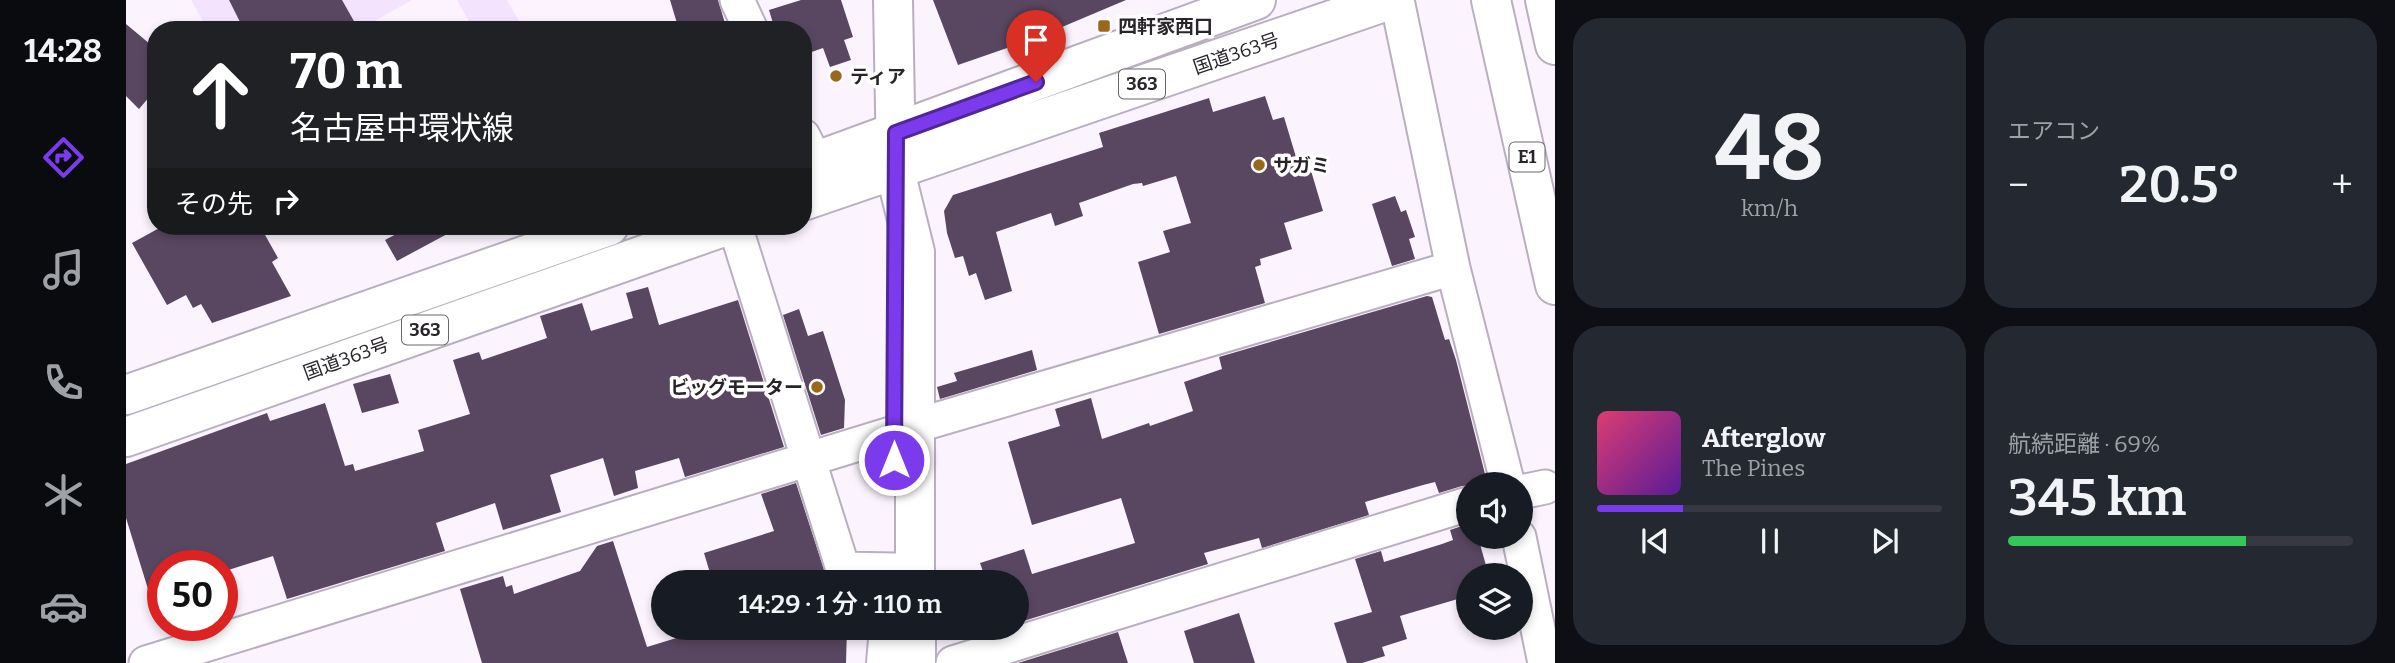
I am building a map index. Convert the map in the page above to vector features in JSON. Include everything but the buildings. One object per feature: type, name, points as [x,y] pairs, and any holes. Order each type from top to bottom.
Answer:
[{"type":"main road","points":[[892,0],[895,171],[915,252],[905,429],[901,570]]},
{"type":"main road","name":"363","points":[[812,154],[896,133],[1256,0]]},
{"type":"main road","name":"国道363号","points":[[812,198],[1390,0]]},
{"type":"main road","name":"E1","points":[[1495,15],[1555,285]]},
{"type":"main road","name":"国道363号","points":[[126,395],[583,235]]},
{"type":"main road","name":"国道363号","points":[[126,437],[700,235]]},
{"type":"main road","points":[[886,663],[888,640]]},
{"type":"main road","points":[[916,640],[916,663]]},
{"type":"street","points":[[737,0],[747,21]]},
{"type":"street","points":[[1397,0],[1453,268],[1505,472]]},
{"type":"street","points":[[738,235],[844,569],[850,570]]},
{"type":"street","points":[[146,663],[905,429],[1453,268]]},
{"type":"street","points":[[953,663],[1456,508]]},
{"type":"street","points":[[1522,549],[1545,663]]},
{"type":"shaded area","points":[[191,0],[412,0],[375,21],[203,21]]},
{"type":"shaded area","points":[[457,0],[507,0],[519,21],[469,21]]},
{"type":"place","name":"四軒家西口","points":[[1104,26]]},
{"type":"place","name":"ティア","points":[[836,76]]},
{"type":"place","name":"サガミ","points":[[1259,165]]},
{"type":"place","name":"ビッグモーター","points":[[817,387]]},
{"type":"route","points":[[894,460],[896,133],[1036,82]]}]
